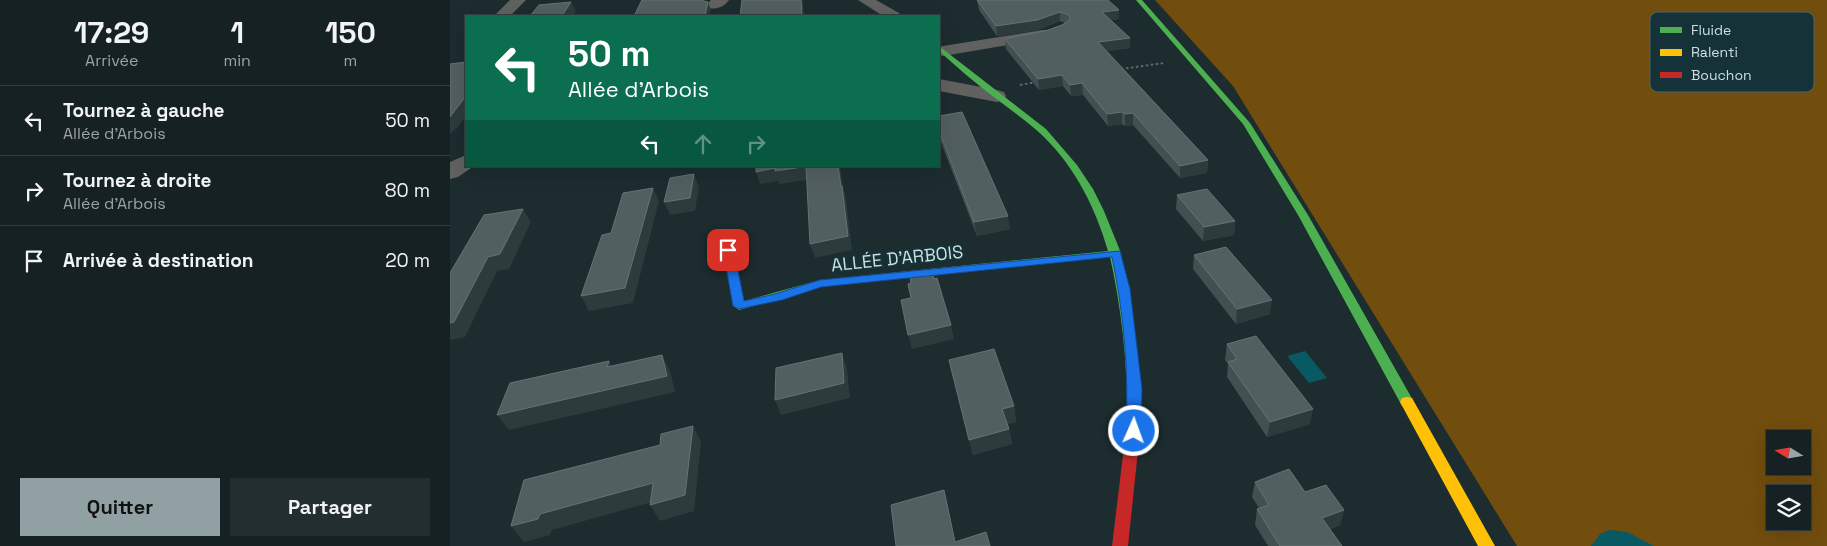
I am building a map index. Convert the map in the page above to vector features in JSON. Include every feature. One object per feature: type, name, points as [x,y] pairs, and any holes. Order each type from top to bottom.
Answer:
[{"type":"street","points":[[502,15],[518,0]]},
{"type":"street","points":[[865,0],[892,15]]},
{"type":"street","points":[[1139,0],[1246,123],[1308,223],[1487,546]]},
{"type":"street","points":[[941,49],[1040,36],[1061,28]]},
{"type":"street","points":[[941,49],[993,93],[1036,125],[1066,156],[1084,180],[1104,219],[1116,253],[1124,289],[1135,389],[1134,431],[1120,546]]},
{"type":"street","points":[[940,85],[993,93]]},
{"type":"street","points":[[450,172],[465,163]]},
{"type":"street","name":"ALLÉE D'ARBOIS","points":[[728,250],[739,306],[820,284],[1116,253]]},
{"type":"path","points":[[1113,71],[1170,62]]},
{"type":"path","points":[[993,93],[1037,82]]},
{"type":"shaded area","points":[[1155,0],[1827,0],[1827,546],[1517,546],[1233,86]]},
{"type":"water","points":[[1305,351],[1327,378],[1309,383],[1287,356]]},
{"type":"water","points":[[1610,530],[1627,532],[1654,546],[1591,546],[1600,534]]},
{"type":"building","points":[[642,0],[703,0],[708,2],[705,15],[634,15]]},
{"type":"building","points":[[742,0],[801,0],[802,15],[740,15]]},
{"type":"building","points":[[977,0],[1108,0],[1119,10],[1102,12],[1130,38],[1098,42],[1208,160],[1180,166],[1133,113],[1107,114],[1082,83],[1070,85],[1062,75],[1038,79],[1005,39],[1048,30],[1062,25],[1070,20],[1067,14],[1060,12],[1037,20],[996,26]]},
{"type":"building","points":[[571,2],[563,15],[531,15],[539,5]]},
{"type":"building","points":[[465,62],[465,97],[450,117],[450,64]]},
{"type":"building","points":[[962,112],[1008,216],[974,222],[940,133],[940,116]]},
{"type":"building","points":[[756,167],[803,167],[775,171],[775,168],[756,172]]},
{"type":"building","points":[[806,167],[838,167],[848,236],[810,244]]},
{"type":"building","points":[[694,174],[690,198],[664,202],[670,178]]},
{"type":"building","points":[[653,188],[625,288],[581,296],[602,235],[611,233],[623,193]]},
{"type":"building","points":[[1207,189],[1235,221],[1204,227],[1177,195]]},
{"type":"building","points":[[523,209],[500,254],[488,257],[454,322],[450,323],[450,273],[484,215]]},
{"type":"building","points":[[1226,247],[1272,300],[1237,309],[1194,255]]},
{"type":"building","points":[[933,271],[934,279],[937,278],[951,325],[908,335],[901,300],[911,298],[908,284],[911,283],[910,276]]},
{"type":"building","points":[[1256,336],[1313,409],[1270,422],[1228,362],[1237,359],[1227,344]]},
{"type":"building","points":[[994,349],[1014,406],[1002,409],[1009,429],[969,440],[949,360]]},
{"type":"building","points":[[842,353],[844,383],[775,400],[776,368]]},
{"type":"building","points":[[662,355],[667,376],[497,415],[510,383],[609,361],[607,367]]},
{"type":"building","points":[[693,426],[685,495],[650,505],[653,483],[540,514],[538,519],[511,526],[524,480],[660,445],[661,434]]},
{"type":"building","points":[[1289,469],[1305,492],[1326,485],[1344,510],[1322,518],[1342,546],[1280,546],[1257,509],[1269,505],[1255,482]]},
{"type":"building","points":[[944,490],[955,542],[986,532],[990,546],[896,546],[891,505]]},
{"type":"traffic: fast","points":[[1139,0],[1246,123],[1303,215],[1407,402]]},
{"type":"traffic: fast","points":[[940,49],[1049,138],[1088,189],[1109,234],[1116,257],[1126,307],[1133,379],[1134,422]]},
{"type":"traffic: fast","points":[[728,250],[739,306],[820,284],[1116,253]]},
{"type":"traffic: slow","points":[[1407,402],[1487,546]]},
{"type":"traffic: jam","points":[[1120,546],[1134,422]]},
{"type":"route","points":[[728,250],[739,306],[820,284],[1116,253],[1124,289],[1135,389],[1134,431]]}]
